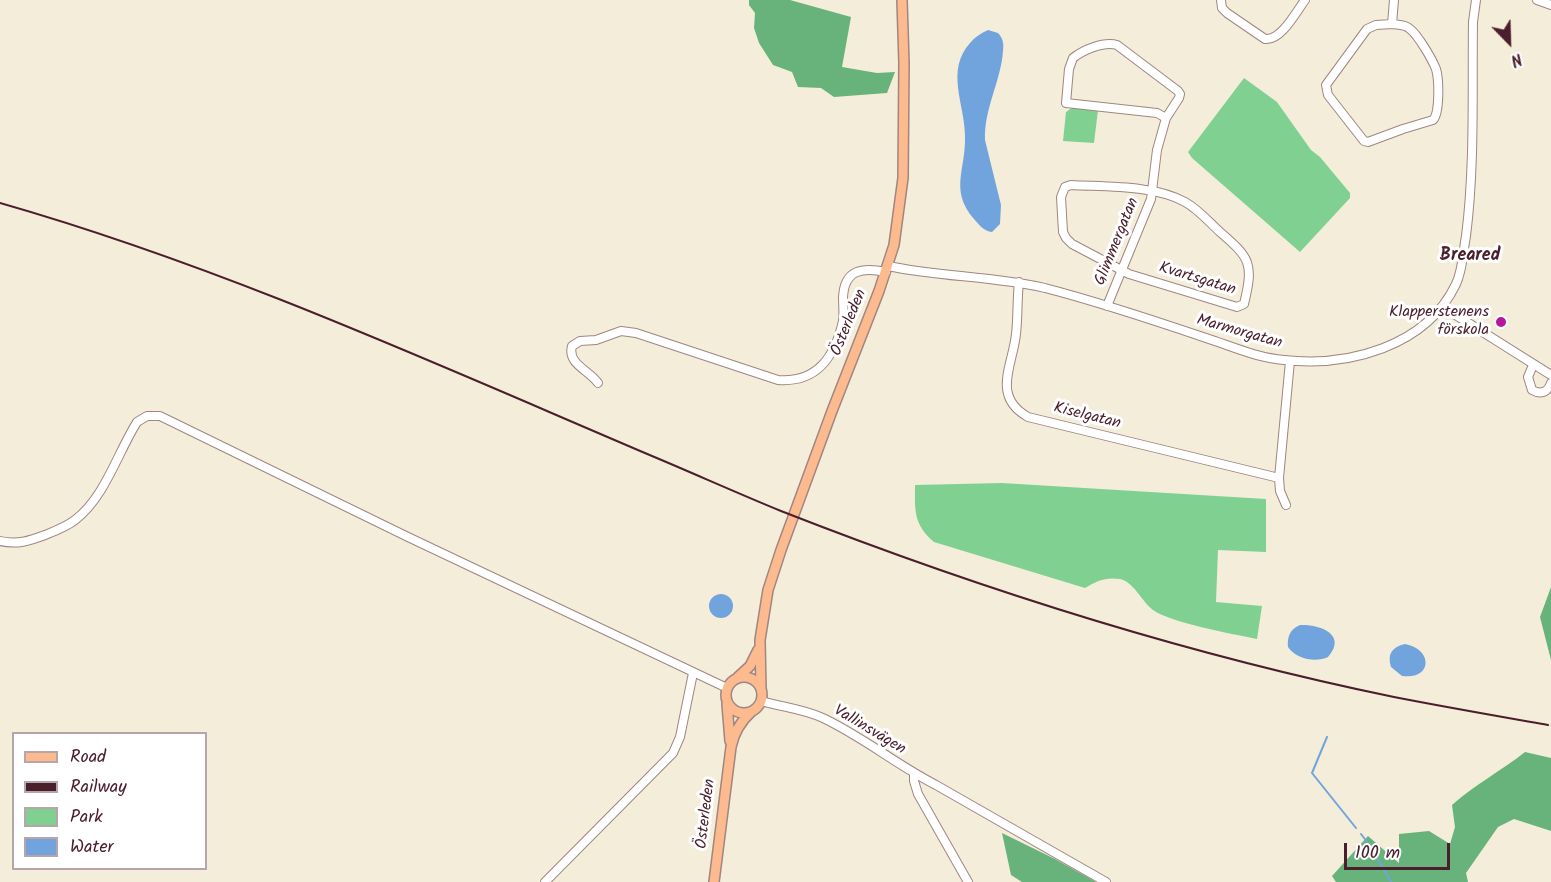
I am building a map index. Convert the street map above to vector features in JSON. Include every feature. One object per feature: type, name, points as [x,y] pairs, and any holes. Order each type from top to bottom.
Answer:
[{"type":"main road","name":"Österleden","points":[[714,882],[734,735],[742,720],[761,701],[760,645],[768,590],[853,355],[887,269],[896,234],[903,178],[902,0]]},
{"type":"main road","name":"Österleden","points":[[731,749],[727,688],[753,663],[760,645]]},
{"type":"main road","points":[[737,678],[744,676],[752,678],[760,688]]},
{"type":"main road","points":[[726,700],[734,710],[743,713],[752,711]]},
{"type":"street","points":[[1221,0],[1222,8],[1227,13],[1265,39],[1270,39],[1278,35],[1305,0]]},
{"type":"street","points":[[1392,24],[1394,0]]},
{"type":"street","name":"Marmorgatan","points":[[598,383],[591,374],[574,361],[571,353],[573,346],[580,341],[596,340],[621,331],[636,333],[778,380],[790,381],[805,377],[821,367],[831,353],[843,320],[846,283],[852,275],[866,268],[1019,282],[1107,306],[1267,358],[1290,361],[1337,360],[1376,351],[1415,332],[1432,319],[1443,307],[1460,272],[1470,204],[1473,22],[1476,0]]},
{"type":"street","points":[[1537,0],[1551,5]]},
{"type":"street","points":[[1392,24],[1405,26],[1412,30],[1435,67],[1438,113],[1433,120],[1368,142],[1364,141],[1328,94],[1326,85],[1367,29],[1376,25],[1392,24]]},
{"type":"street","name":"Glimmergatan","points":[[1107,306],[1153,191],[1156,150],[1166,118],[1180,94],[1170,83],[1113,43],[1073,58],[1069,69],[1066,103],[1157,113],[1166,118]]},
{"type":"street","points":[[1122,270],[1072,244],[1066,238],[1061,219],[1062,191],[1071,184],[1153,191]]},
{"type":"street","name":"Kvartsgatan","points":[[1122,270],[1237,307],[1244,304],[1249,271],[1245,255],[1188,203],[1174,196],[1153,191]]},
{"type":"street","name":"Kiselgatan","points":[[1019,282],[1016,334],[1006,387],[1008,398],[1019,412],[1028,417],[1279,478]]},
{"type":"street","points":[[1443,307],[1551,375]]},
{"type":"street","points":[[1286,505],[1280,491],[1279,478],[1290,361]]},
{"type":"street","points":[[1533,364],[1528,377],[1532,390],[1541,393],[1551,382]]},
{"type":"street","points":[[0,541],[24,543],[62,528],[76,519],[91,504],[137,422],[147,416],[160,416],[417,542],[727,688]]},
{"type":"street","points":[[545,882],[673,753],[680,737],[693,673]]},
{"type":"street","name":"Vallinsvägen","points":[[761,701],[823,718],[853,734],[914,774],[918,794],[968,882]]},
{"type":"street","points":[[914,774],[1106,882]]},
{"type":"green space","points":[[749,0],[790,0],[851,17],[842,67],[877,73],[895,72],[887,93],[834,97],[821,88],[798,87],[792,72],[773,65],[759,43],[754,28],[755,13],[749,5]]},
{"type":"green space","points":[[1244,78],[1277,102],[1311,150],[1320,157],[1350,193],[1350,198],[1300,252],[1192,158],[1188,152]]},
{"type":"green space","points":[[1073,107],[1098,110],[1094,143],[1063,141],[1066,112]]},
{"type":"green space","points":[[1002,483],[1266,499],[1266,552],[1218,550],[1216,602],[1262,606],[1257,639],[1203,628],[1162,615],[1153,610],[1130,584],[1120,579],[1101,580],[1085,588],[934,542],[922,529],[915,509],[915,485]]},
{"type":"green space","points":[[1551,587],[1551,660],[1540,617]]},
{"type":"green space","points":[[1525,752],[1551,758],[1551,831],[1514,819],[1498,827],[1466,873],[1468,882],[1336,882],[1332,876],[1368,836],[1399,863],[1399,834],[1429,831],[1450,844],[1455,827],[1452,805]]},
{"type":"green space","points":[[1002,833],[1096,882],[1022,882],[1011,875]]},
{"type":"water","points":[[988,30],[998,33],[1003,46],[1002,62],[985,128],[985,140],[1001,205],[1000,224],[992,232],[978,224],[966,209],[962,199],[960,179],[965,136],[957,76],[963,54],[970,43]]},
{"type":"water","points":[[721,594],[730,597],[733,606],[730,615],[721,618],[712,615],[709,606],[712,597]]},
{"type":"water","points":[[1300,625],[1315,626],[1329,632],[1335,642],[1328,657],[1318,660],[1307,659],[1288,647],[1292,631]]},
{"type":"water","points":[[1405,644],[1414,647],[1425,657],[1424,669],[1412,676],[1402,676],[1391,667],[1390,655],[1397,647]]},
{"type":"waterway","points":[[1327,737],[1312,773],[1356,828]]},
{"type":"waterway","points":[[1361,834],[1391,882]]},
{"type":"railway","points":[[0,203],[84,229],[248,287],[411,353],[781,511],[1007,593],[1238,661],[1394,697],[1548,725]]},
{"type":"place","name":"Klapperstenens förskola","points":[[1501,322]]},
{"type":"district","name":"Breared","points":[[1470,257]]}]
